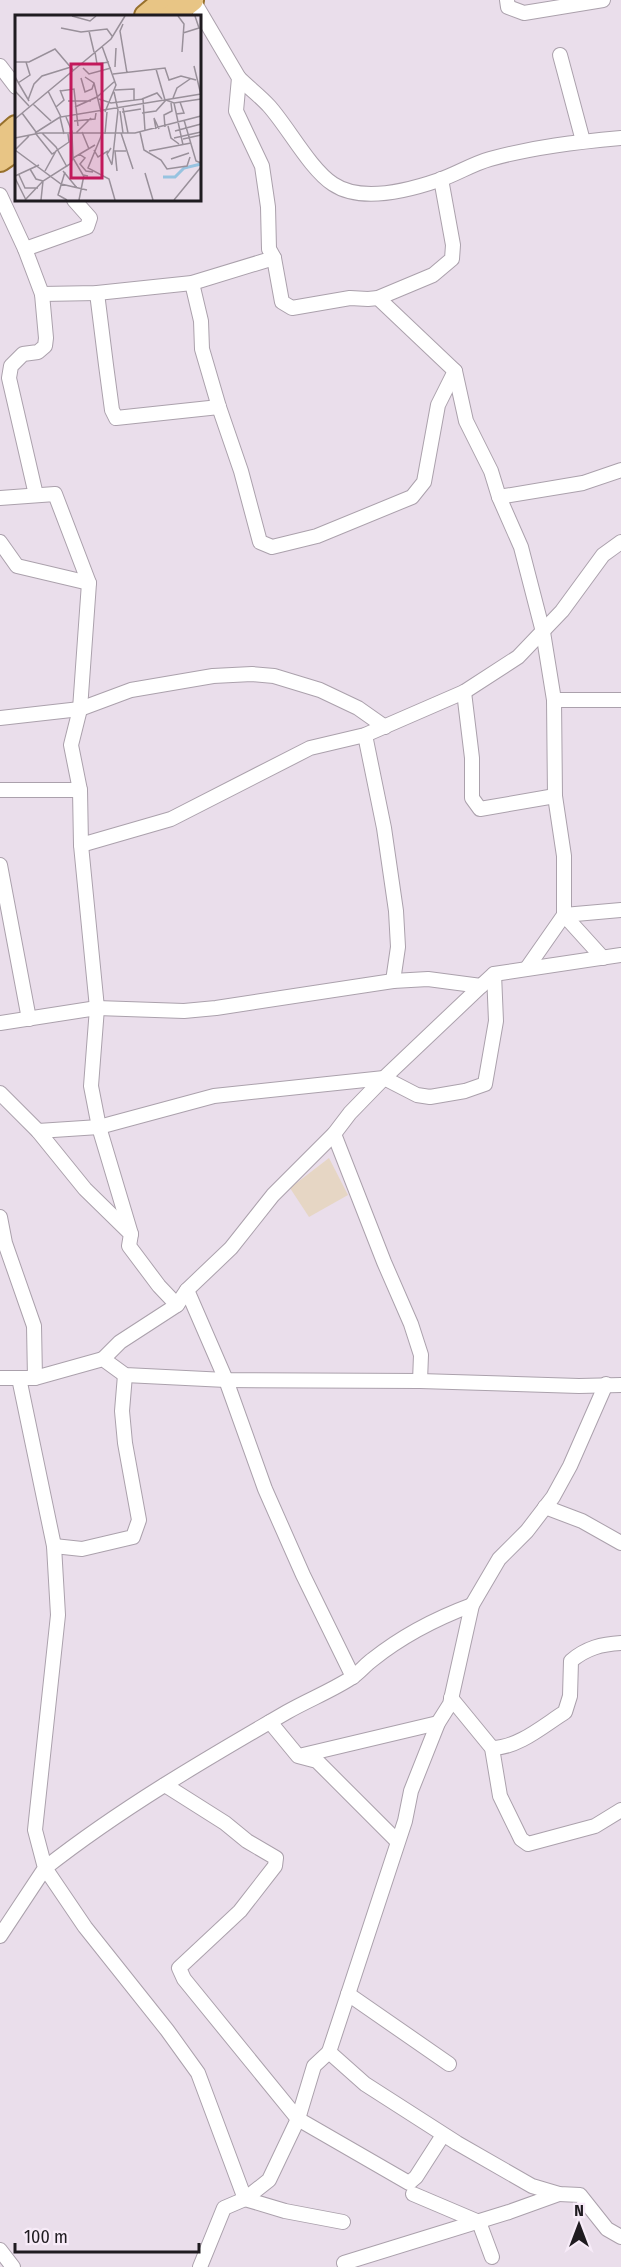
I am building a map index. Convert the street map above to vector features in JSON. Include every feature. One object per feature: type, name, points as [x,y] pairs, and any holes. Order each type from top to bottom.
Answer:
[{"type":"main road","points":[[147,15],[165,0]]},
{"type":"main road","points":[[173,15],[192,0]]},
{"type":"main road","points":[[0,141],[15,128]]},
{"type":"main road","points":[[0,160],[15,150]]},
{"type":"street","points":[[192,0],[239,78],[270,107],[287,131],[333,185],[358,194],[394,192],[441,179],[467,166],[490,159],[583,141],[621,138]]},
{"type":"street","points":[[507,0],[508,8],[524,13],[603,0]]},
{"type":"street","points":[[560,55],[583,141]]},
{"type":"street","points":[[0,66],[15,86]]},
{"type":"street","points":[[239,78],[236,111],[262,166],[268,207],[269,249],[274,258],[282,302],[287,306],[292,308],[350,298],[378,298],[434,275],[452,259],[453,245],[441,179]]},
{"type":"street","points":[[0,195],[25,249],[42,294],[45,346],[39,352],[22,354],[11,366],[9,378],[36,495]]},
{"type":"street","points":[[25,249],[87,227],[90,218],[75,201]]},
{"type":"street","points":[[42,294],[97,293],[192,283],[274,258]]},
{"type":"street","points":[[192,283],[201,321],[202,349],[219,407],[241,471],[260,542],[272,547],[317,536],[412,497],[424,482],[438,405],[455,371]]},
{"type":"street","points":[[97,293],[112,410],[116,418],[219,407]]},
{"type":"street","points":[[378,298],[455,371],[466,421],[492,471],[499,497],[521,547],[543,632],[554,700],[555,796],[564,856],[564,915],[527,968]]},
{"type":"street","points":[[499,497],[583,483],[621,470]]},
{"type":"street","points":[[0,498],[55,494],[89,583],[80,709],[71,745],[80,790],[81,845],[97,1008],[91,1086],[99,1127],[131,1234],[129,1246],[159,1286],[177,1305]]},
{"type":"street","points":[[0,542],[17,566],[89,583]]},
{"type":"street","points":[[81,845],[171,819],[310,748],[365,735],[464,692],[518,657],[562,612],[603,555],[621,542]]},
{"type":"street","points":[[0,718],[80,709],[131,690],[213,676],[263,675],[274,676],[320,690],[358,708],[385,727]]},
{"type":"street","points":[[464,692],[472,758],[472,798],[480,809],[555,796]]},
{"type":"street","points":[[554,700],[621,699]]},
{"type":"street","points":[[365,735],[384,828],[396,911],[398,948],[393,981]]},
{"type":"street","points":[[0,790],[80,790]]},
{"type":"street","points":[[0,865],[29,1019]]},
{"type":"street","points":[[564,915],[621,910]]},
{"type":"street","points":[[564,915],[603,958]]},
{"type":"street","points":[[0,1378],[35,1378],[103,1359],[120,1342],[177,1305],[187,1290],[231,1248],[273,1195],[334,1134],[350,1113],[494,974],[621,955]]},
{"type":"street","points":[[38,1131],[99,1127],[214,1096],[384,1078],[417,1095],[430,1097],[465,1091],[485,1084],[495,1021],[494,974]]},
{"type":"street","points":[[0,1023],[97,1008],[184,1011],[216,1008],[393,981],[428,979],[481,986]]},
{"type":"street","points":[[0,1093],[38,1131],[85,1189],[131,1234]]},
{"type":"street","points":[[334,1134],[411,1324],[421,1355],[420,1381]]},
{"type":"street","points":[[0,1217],[2,1244],[34,1326],[35,1378]]},
{"type":"street","points":[[187,1290],[226,1380],[265,1489],[303,1575],[353,1677]]},
{"type":"street","points":[[103,1359],[125,1376],[579,1386],[621,1384]]},
{"type":"street","points":[[54,1546],[82,1549],[133,1538],[139,1520],[123,1422],[125,1376]]},
{"type":"street","points":[[19,1378],[54,1546],[58,1615],[35,1830],[45,1868],[85,1927],[198,2073],[245,2199]]},
{"type":"street","points":[[200,2267],[224,2208],[245,2199],[269,2180],[297,2119],[314,2066],[329,2052],[411,1791],[438,1723],[452,1698],[472,1605],[499,1559],[527,1531],[545,1508],[570,1466],[606,1384]]},
{"type":"street","points":[[545,1508],[582,1521],[621,1543]]},
{"type":"street","points":[[0,1936],[45,1868],[85,1837],[165,1785],[270,1722],[353,1677],[371,1660],[409,1635],[448,1614],[472,1605]]},
{"type":"street","points":[[492,1748],[504,1748],[516,1743],[565,1712],[570,1696],[572,1661],[581,1653],[605,1644],[621,1643]]},
{"type":"street","points":[[452,1698],[492,1748],[500,1796],[521,1839],[528,1844],[595,1826],[621,1810]]},
{"type":"street","points":[[270,1722],[298,1756],[317,1761],[397,1841]]},
{"type":"street","points":[[298,1756],[438,1723]]},
{"type":"street","points":[[165,1785],[276,1858],[275,1866],[240,1911],[179,1968],[184,1979],[297,2119],[409,2183],[416,2177],[443,2135]]},
{"type":"street","points":[[348,1994],[449,2064]]},
{"type":"street","points":[[329,2052],[365,2084],[443,2135],[532,2186],[559,2194],[580,2195],[607,2229],[621,2237]]},
{"type":"street","points":[[413,2194],[478,2222],[492,2257]]},
{"type":"street","points":[[344,2263],[478,2222],[559,2194]]},
{"type":"street","points":[[245,2199],[285,2211],[343,2222]]},
{"type":"street","points":[[0,2250],[13,2267]]},
{"type":"shaded area","points":[[329,1158],[348,1195],[309,1217],[290,1188]]}]
